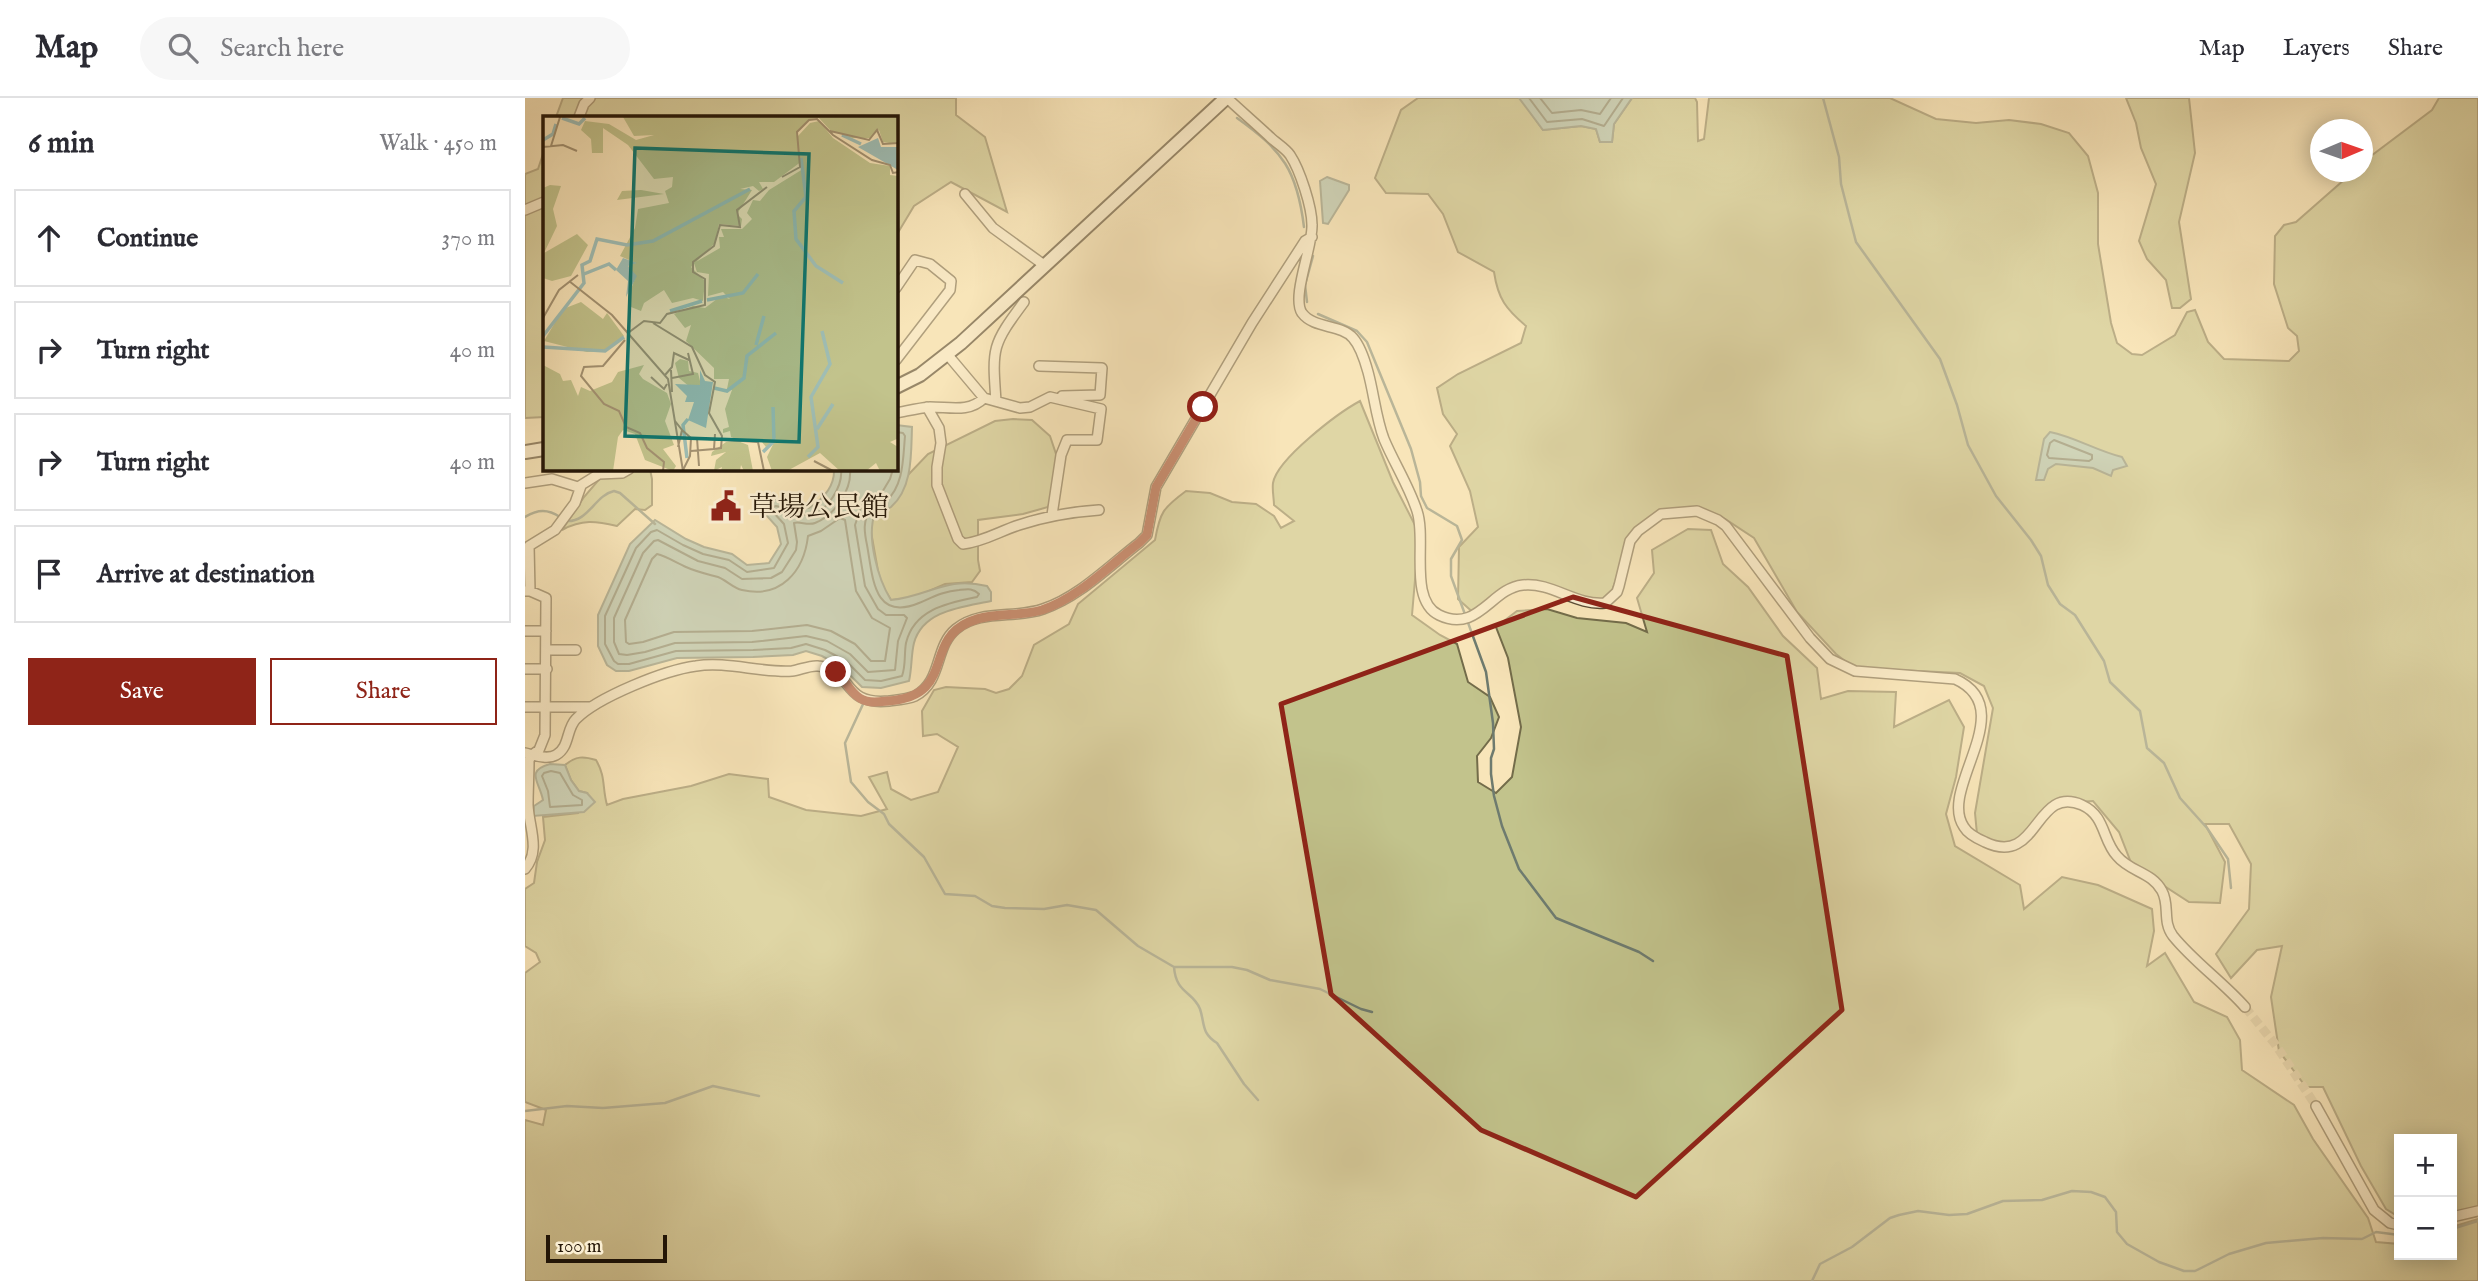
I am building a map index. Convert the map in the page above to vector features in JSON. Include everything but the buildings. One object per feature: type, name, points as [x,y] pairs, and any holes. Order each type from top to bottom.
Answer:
[{"type":"street","points":[[579,116],[584,104],[590,98]]},
{"type":"street","points":[[898,386],[920,376],[947,354],[1226,98],[1290,155],[1309,201],[1311,237],[1309,254],[1299,284],[1300,308],[1302,314],[1318,324],[1342,330],[1353,338],[1364,358],[1383,436],[1417,512],[1420,528],[1421,592],[1429,609],[1450,619],[1465,619],[1475,616],[1508,590],[1524,585],[1542,587],[1583,602],[1605,603],[1617,592],[1630,541],[1654,519],[1661,514],[1697,511],[1719,520],[1810,638],[1830,659],[1854,671],[1955,679],[1974,692],[1980,701],[1981,723],[1959,807],[1961,824],[1967,831],[1990,845],[2001,847],[2021,843],[2052,806],[2064,803],[2083,806],[2099,819],[2113,852],[2119,859],[2156,881],[2164,895],[2166,920],[2175,938],[2245,1007]]},
{"type":"street","points":[[965,194],[993,228],[1044,265]]},
{"type":"street","points":[[525,210],[543,202]]},
{"type":"street","points":[[529,754],[546,757],[556,755],[566,745],[573,722],[589,707],[637,683],[697,666],[791,671],[818,666],[836,672],[856,696],[870,702],[915,696],[928,685],[937,670],[944,645],[956,629],[970,621],[989,616],[1041,610],[1068,598],[1147,535],[1156,487],[1252,323],[1305,241],[1311,237]]},
{"type":"street","points":[[898,285],[915,260],[930,264],[951,281],[950,290],[898,357]]},
{"type":"street","points":[[996,401],[993,366],[996,344],[1002,331],[1024,302]]},
{"type":"street","points":[[947,354],[984,398],[1003,405],[1030,407],[1050,397],[1100,395],[1102,368],[1039,366]]},
{"type":"street","points":[[1050,397],[1101,409],[1097,440],[1067,440],[1061,455],[1052,515]]},
{"type":"street","points":[[898,413],[927,407],[967,408],[984,398]]},
{"type":"street","points":[[927,407],[939,428],[941,443],[937,485],[958,540],[963,544],[974,543],[1015,526],[1052,515],[1099,510]]},
{"type":"street","points":[[525,452],[543,449]]},
{"type":"street","points":[[529,754],[539,750],[545,736],[547,669],[546,598],[528,591],[527,546],[555,530],[575,503],[581,486],[592,476],[624,471]]},
{"type":"street","points":[[525,483],[552,479],[581,486]]},
{"type":"street","points":[[525,631],[546,631]]},
{"type":"street","points":[[546,650],[576,650]]},
{"type":"street","points":[[525,669],[547,669]]},
{"type":"street","points":[[525,707],[589,707]]},
{"type":"street","points":[[525,869],[531,862],[534,851],[528,805],[529,754]]},
{"type":"street","points":[[2316,1106],[2374,1210],[2394,1223]]},
{"type":"street","points":[[2457,1216],[2478,1211]]},
{"type":"highlighted area","points":[[1573,597],[1787,656],[1842,1010],[1636,1197],[1481,1130],[1331,994],[1281,704]]},
{"type":"green space","points":[[563,98],[956,98],[956,115],[985,137],[1007,212],[951,182],[914,206],[898,233],[898,116],[556,116]]},
{"type":"green space","points":[[1418,98],[1520,98],[1543,130],[1581,126],[1596,129],[1600,142],[1612,142],[1614,124],[1632,98],[1695,98],[1698,141],[1704,139],[1709,98],[1890,98],[1936,119],[1976,123],[2009,120],[2041,124],[2069,133],[2088,156],[2098,193],[2098,244],[2111,323],[2117,343],[2132,354],[2142,355],[2175,335],[2187,312],[2195,310],[2208,342],[2224,359],[2289,361],[2299,351],[2297,336],[2288,328],[2274,284],[2275,236],[2284,225],[2296,222],[2342,182],[2373,182],[2373,154],[2432,110],[2439,98],[2478,98],[2478,1208],[2457,1218],[2457,1134],[2394,1134],[2394,1214],[2386,1209],[2361,1166],[2323,1087],[2306,1087],[2279,1051],[2271,997],[2282,946],[2257,950],[2231,978],[2216,954],[2249,909],[2251,864],[2229,824],[2205,824],[2225,862],[2220,903],[2189,902],[2132,865],[2119,832],[2093,801],[2057,803],[2021,843],[1997,844],[1977,834],[1975,813],[1993,708],[1984,686],[1960,673],[1854,668],[1836,654],[1797,612],[1754,538],[1725,519],[1688,507],[1659,514],[1626,541],[1610,596],[1595,606],[1544,590],[1517,588],[1476,615],[1458,599],[1459,547],[1478,527],[1470,491],[1450,446],[1457,434],[1443,414],[1437,388],[1458,374],[1521,343],[1526,326],[1504,303],[1494,272],[1458,252],[1443,214],[1428,194],[1386,193],[1375,178],[1401,110]]},
{"type":"green space","points":[[2126,98],[2189,98],[2195,153],[2179,222],[2191,299],[2180,308],[2172,308],[2166,280],[2147,259],[2139,241],[2156,184],[2141,148],[2136,123]]},
{"type":"green space","points":[[543,154],[543,417],[525,418],[525,174],[538,169]]},
{"type":"green space","points":[[1360,401],[1393,482],[1419,533],[1412,615],[1457,644],[1468,682],[1490,697],[1499,717],[1491,738],[1477,756],[1478,782],[1496,793],[1512,777],[1521,727],[1508,658],[1496,627],[1517,611],[1547,609],[1577,618],[1626,623],[1647,632],[1637,598],[1654,573],[1652,550],[1688,529],[1711,530],[1723,564],[1748,587],[1783,636],[1817,668],[1821,699],[1848,691],[1896,692],[1894,727],[1949,700],[1964,727],[1956,777],[1946,814],[1955,846],[2020,885],[2024,909],[2062,877],[2098,885],[2152,909],[2154,931],[2147,966],[2165,953],[2194,1002],[2227,1017],[2240,1040],[2242,1070],[2294,1105],[2313,1139],[2368,1218],[2376,1242],[2394,1244],[2394,1260],[2457,1260],[2457,1225],[2478,1219],[2478,1281],[525,1281],[525,1120],[543,1125],[546,1110],[525,1102],[525,973],[540,962],[536,953],[525,946],[525,889],[534,883],[537,862],[545,840],[543,817],[578,813],[587,793],[579,791],[565,765],[580,758],[596,760],[603,777],[607,805],[623,799],[691,786],[729,774],[768,779],[769,797],[806,810],[861,816],[887,809],[869,777],[887,772],[891,789],[911,800],[938,792],[958,747],[937,734],[923,736],[922,711],[934,690],[946,687],[985,689],[996,693],[1009,689],[1022,676],[1034,645],[1069,624],[1078,604],[1155,540],[1164,511],[1186,491],[1210,493],[1232,502],[1256,504],[1274,516],[1281,528],[1294,521],[1274,505],[1273,483],[1277,473],[1296,450]]},
{"type":"green space","points":[[1032,420],[1050,436],[1057,457],[1058,481],[1048,507],[1023,514],[978,520],[980,571],[972,582],[945,584],[913,598],[891,600],[880,582],[870,526],[875,513],[905,485],[907,476],[928,454],[995,421]]},
{"type":"green space","points":[[606,471],[650,471],[652,505],[645,510],[635,509],[617,526],[589,522],[562,530],[584,497]]},
{"type":"water","points":[[1519,98],[1632,98],[1614,124],[1612,142],[1600,142],[1596,129],[1581,126],[1543,130]]},
{"type":"water","points":[[1327,177],[1349,185],[1349,190],[1328,224],[1323,223],[1320,181]]},
{"type":"water","points":[[898,425],[912,427],[911,459],[903,490],[891,507],[875,513],[873,523],[873,546],[878,570],[891,600],[960,583],[987,586],[991,592],[991,601],[945,612],[926,623],[914,643],[909,681],[881,688],[862,687],[842,667],[806,651],[793,655],[677,658],[629,671],[616,671],[607,665],[598,646],[598,615],[630,544],[655,520],[686,539],[732,554],[747,565],[769,563],[781,544],[777,527],[763,507],[770,497],[809,508],[827,492],[834,471],[898,471]]},
{"type":"water","points":[[2050,432],[2122,457],[2127,466],[2113,470],[2111,476],[2093,468],[2056,464],[2048,469],[2044,480],[2036,480],[2044,439]]},
{"type":"water","points":[[550,764],[565,765],[579,791],[587,793],[595,802],[584,812],[533,816],[534,806],[543,800],[536,773]]},
{"type":"waterway","points":[[1823,98],[1839,157],[1841,184],[1856,242],[1940,359],[1968,445],[1996,496],[2041,556],[2048,585],[2060,604],[2075,615],[2104,661],[2110,682],[2140,711],[2147,748],[2164,763],[2180,798],[2207,828],[2228,859],[2231,888]]},
{"type":"waterway","points":[[1237,118],[1266,141],[1285,164],[1297,191],[1304,227]]},
{"type":"waterway","points":[[1307,302],[1305,285],[1313,256]]},
{"type":"waterway","points":[[1318,314],[1357,331],[1367,342],[1411,449],[1421,496],[1427,508],[1457,526],[1462,540],[1451,559],[1451,576],[1486,672],[1493,723],[1491,774],[1494,796],[1502,826],[1519,869],[1556,918],[1639,952],[1653,961]]},
{"type":"waterway","points":[[566,521],[580,518],[614,491],[620,493],[655,524]]},
{"type":"waterway","points":[[525,517],[543,511],[560,517]]},
{"type":"waterway","points":[[864,702],[845,743],[851,782],[924,857],[945,894],[975,896],[992,906],[1005,908],[1044,909],[1067,905],[1096,910],[1138,946],[1174,967],[1181,987],[1200,1009],[1206,1032],[1258,1100]]},
{"type":"waterway","points":[[1174,967],[1232,967],[1247,970],[1270,980],[1320,989],[1372,1012]]},
{"type":"waterway","points":[[525,1111],[567,1106],[603,1108],[665,1103],[713,1086],[759,1096]]},
{"type":"waterway","points":[[1812,1281],[1820,1264],[1852,1247],[1890,1218],[1918,1211],[1967,1214],[2003,1201],[2042,1200],[2072,1191],[2091,1192],[2105,1197],[2116,1212],[2117,1232],[2127,1244],[2159,1262],[2184,1271],[2195,1271],[2229,1254],[2266,1243],[2323,1238],[2362,1239],[2376,1232],[2394,1234]]},
{"type":"waterway","points":[[2457,1227],[2478,1221]]},
{"type":"tunnel","points":[[2245,1007],[2275,1044],[2316,1106]]},
{"type":"place","name":"草場公民館","points":[[726,506]]},
{"type":"route","points":[[836,672],[856,696],[870,702],[915,696],[928,685],[937,670],[944,645],[956,629],[970,621],[989,616],[1041,610],[1068,598],[1147,535],[1156,487],[1203,407]]}]
